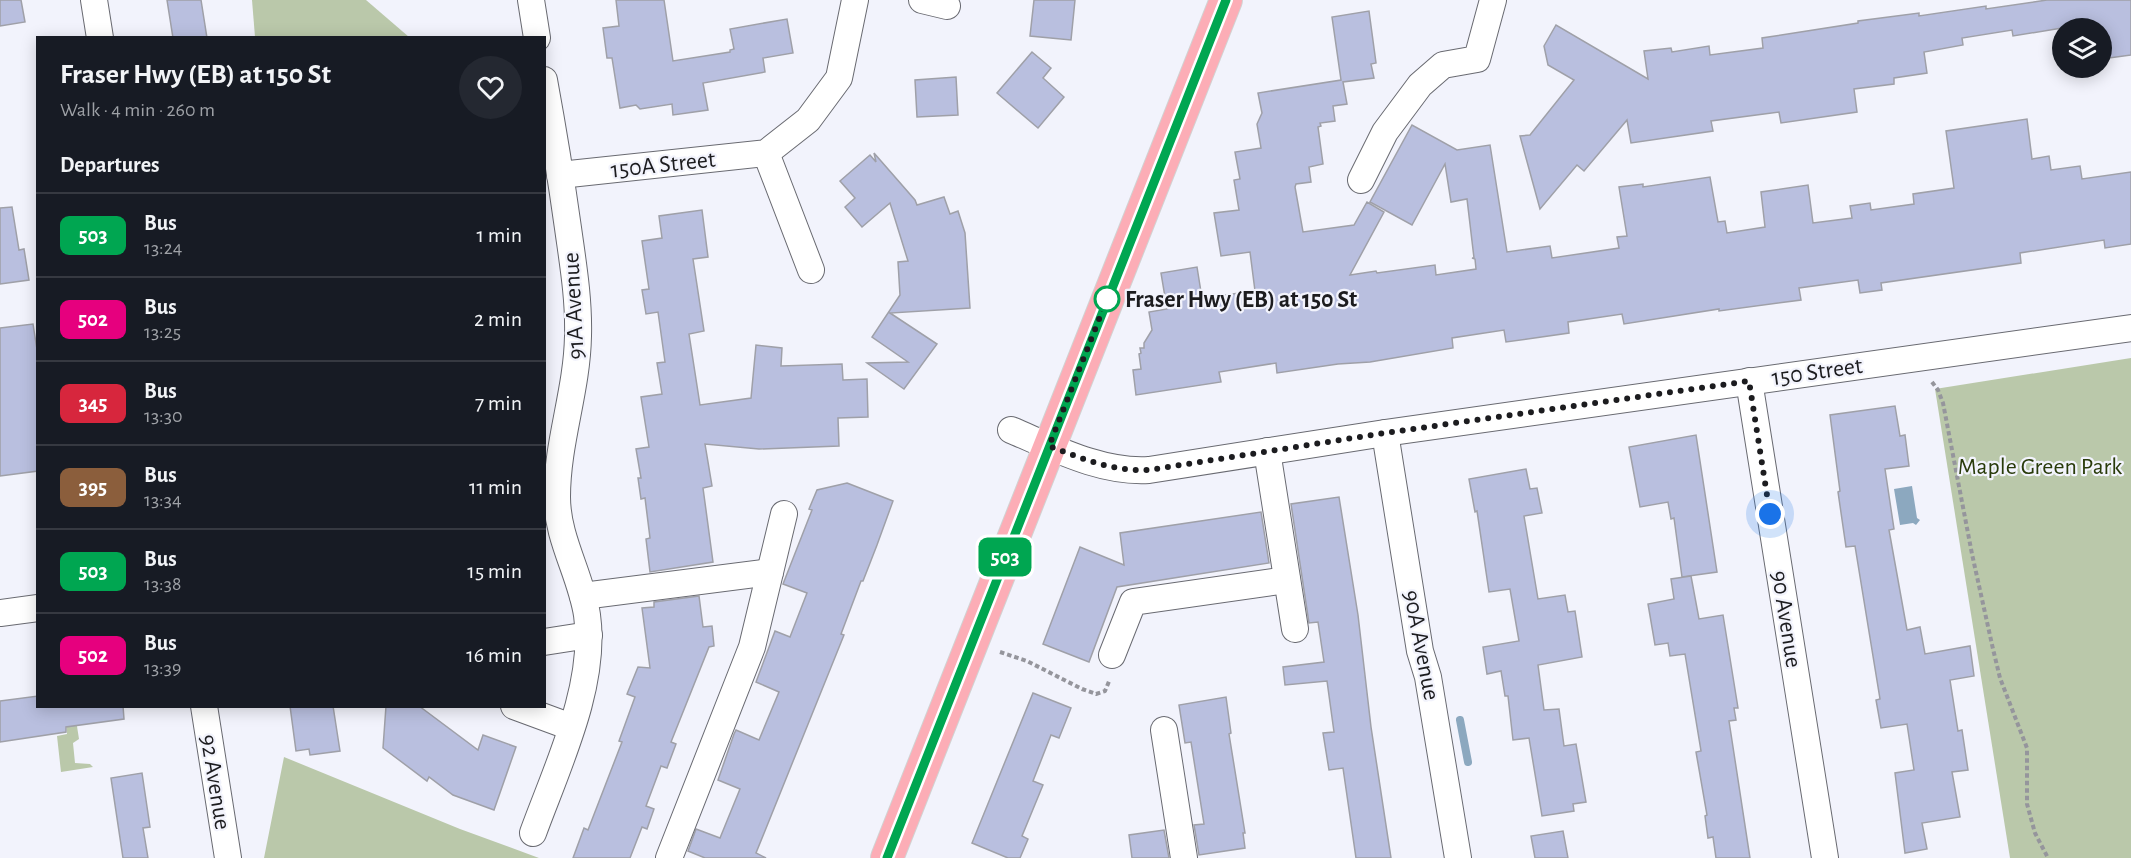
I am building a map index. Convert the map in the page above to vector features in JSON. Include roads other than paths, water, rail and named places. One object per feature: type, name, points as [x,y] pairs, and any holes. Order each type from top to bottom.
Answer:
[{"type":"main road","points":[[887,858],[1226,0]]},
{"type":"street","points":[[94,0],[100,36]]},
{"type":"street","points":[[531,0],[537,36]]},
{"type":"street","points":[[812,270],[766,153],[808,120],[839,78],[855,0]]},
{"type":"street","points":[[922,0],[947,6]]},
{"type":"street","points":[[1361,180],[1385,132],[1420,85],[1443,65],[1477,59],[1493,0]]},
{"type":"street","name":"91A Avenue","points":[[533,833],[571,728],[586,675],[589,635],[583,596],[566,548],[557,504],[557,471],[576,371],[578,338],[576,287],[546,92]]},
{"type":"street","name":"150A Street","points":[[560,175],[766,153]]},
{"type":"street","name":"150 Street","points":[[1011,430],[1084,459],[1131,471],[2131,328]]},
{"type":"street","name":"90 Avenue","points":[[1749,381],[1825,858]]},
{"type":"street","name":"90A Avenue","points":[[1385,433],[1420,651],[1428,677],[1458,858]]},
{"type":"street","points":[[1267,451],[1294,629]]},
{"type":"street","points":[[669,858],[752,647],[784,514]]},
{"type":"street","points":[[583,596],[770,573]]},
{"type":"street","points":[[1112,655],[1133,602],[1287,580]]},
{"type":"street","points":[[0,613],[36,608]]},
{"type":"street","points":[[546,642],[589,635]]},
{"type":"street","name":"92 Avenue","points":[[204,708],[228,858]]},
{"type":"street","points":[[519,708],[571,728]]},
{"type":"street","points":[[1164,730],[1184,858]]},
{"type":"water","points":[[1912,486],[1917,518],[1920,520],[1916,525],[1913,523],[1900,525],[1894,489]]},
{"type":"waterway","points":[[1460,720],[1468,762]]},
{"type":"place","name":"Fraser Hwy (EB) at 150 St","points":[[1107,299]]},
{"type":"park label","name":"Maple Green Park","points":[[2040,466]]}]
